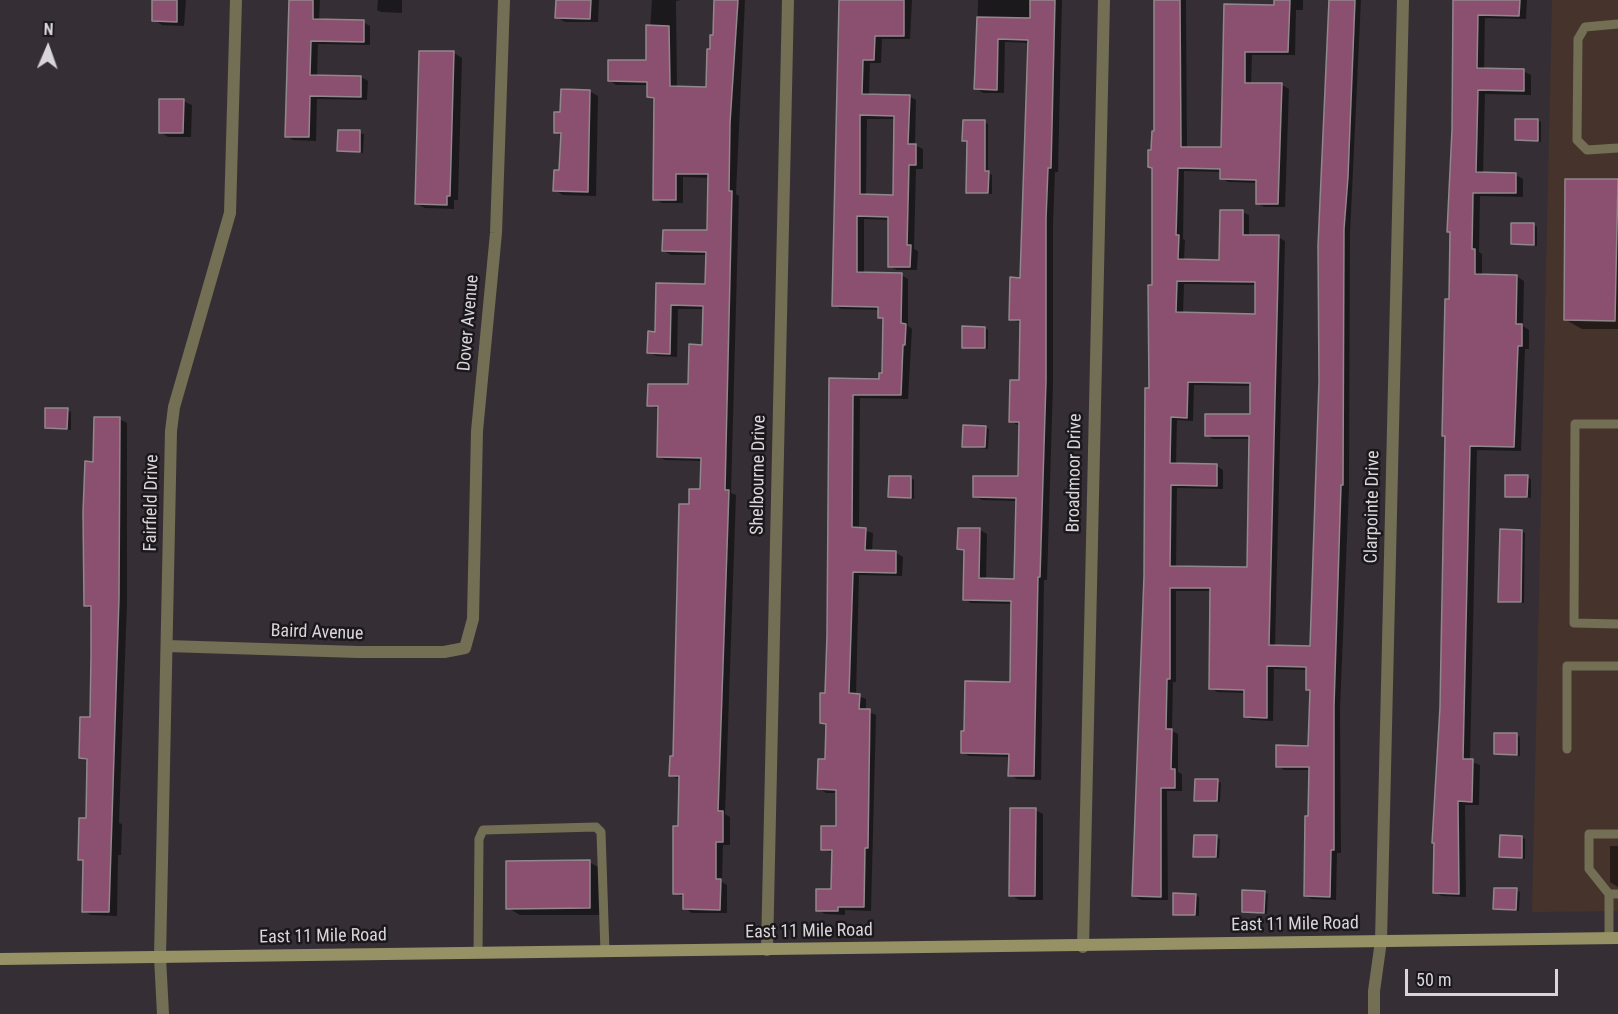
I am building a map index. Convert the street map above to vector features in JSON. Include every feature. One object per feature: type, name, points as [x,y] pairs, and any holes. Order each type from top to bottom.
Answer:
[{"type":"main road","name":"East 11 Mile Road","points":[[0,959],[1083,947],[1614,938]]},
{"type":"street","name":"Fairfield Drive","points":[[163,1014],[160,957],[171,431],[174,407],[230,213],[236,0]]},
{"type":"street","name":"Dover Avenue","points":[[465,648],[473,619],[477,431],[496,233],[504,0]]},
{"type":"street","name":"Shelbourne Drive","points":[[767,950],[788,0]]},
{"type":"street","name":"Broadmoor Drive","points":[[1083,947],[1104,0]]},
{"type":"street","name":"Clarpointe Drive","points":[[1374,1014],[1374,991],[1381,941],[1403,0]]},
{"type":"street","name":"Baird Avenue","points":[[167,646],[358,652],[444,652],[465,648]]},
{"type":"lane","points":[[1618,24],[1585,27],[1578,39],[1578,140],[1587,150],[1618,148]]},
{"type":"lane","points":[[1618,424],[1575,424],[1574,623],[1618,624]]},
{"type":"lane","points":[[1567,749],[1567,666],[1618,666]]},
{"type":"lane","points":[[478,953],[479,839],[483,830],[596,827],[601,832],[605,952]]},
{"type":"lane","points":[[1614,938],[1613,894],[1589,869],[1589,834],[1618,834]]},
{"type":"shaded area","points":[[1552,0],[1618,0],[1618,911],[1532,912]]},
{"type":"building","points":[[152,0],[177,0],[177,22],[152,21]]},
{"type":"building","points":[[289,0],[313,0],[313,19],[364,20],[364,42],[311,41],[310,75],[361,76],[361,97],[310,96],[309,137],[285,137]]},
{"type":"building","points":[[556,0],[591,0],[590,19],[555,18]]},
{"type":"building","points":[[714,0],[738,0],[730,123],[729,191],[732,191],[725,490],[729,490],[718,811],[723,811],[723,842],[716,842],[716,879],[721,879],[720,910],[683,909],[683,894],[673,894],[673,826],[678,826],[679,776],[669,776],[670,756],[673,756],[679,504],[689,504],[689,489],[700,489],[701,458],[657,457],[658,406],[647,406],[648,384],[688,384],[689,344],[702,345],[703,306],[671,305],[670,354],[647,353],[648,331],[655,332],[656,283],[705,284],[706,252],[662,251],[663,230],[707,230],[708,174],[676,174],[676,200],[653,200],[654,98],[647,97],[647,82],[608,81],[608,60],[646,60],[646,25],[669,26],[670,86],[706,87],[707,49],[710,49],[710,35],[713,35]]},
{"type":"building","points":[[839,0],[904,0],[904,36],[875,36],[874,60],[863,60],[862,94],[910,95],[908,144],[916,144],[916,165],[909,165],[907,245],[911,245],[910,267],[888,267],[888,217],[857,216],[857,272],[902,273],[901,323],[906,324],[901,395],[853,395],[852,527],[866,528],[865,550],[896,551],[896,573],[853,572],[849,693],[860,694],[859,709],[870,709],[868,848],[865,848],[864,907],[838,907],[838,911],[816,911],[816,889],[831,889],[832,850],[821,850],[821,826],[836,826],[836,790],[817,789],[818,759],[825,759],[826,724],[820,723],[820,693],[825,693],[827,635],[829,378],[879,379],[879,373],[882,373],[883,318],[878,318],[878,307],[832,306]],"holes":[[[860,115],[894,116],[893,195],[860,194]]]},
{"type":"building","points":[[1030,0],[1055,0],[1051,168],[1048,168],[1046,219],[1046,381],[1040,577],[1038,577],[1034,776],[1008,776],[1009,754],[961,753],[961,731],[964,731],[965,681],[1010,682],[1011,601],[963,600],[964,550],[957,549],[958,528],[980,528],[979,578],[1014,579],[1016,498],[973,497],[973,476],[1018,476],[1019,422],[1009,422],[1010,380],[1019,380],[1020,320],[1009,320],[1010,277],[1020,278],[1028,40],[998,39],[997,90],[974,89],[977,17],[1030,18]]},
{"type":"building","points":[[1154,0],[1180,0],[1181,147],[1221,147],[1224,4],[1274,5],[1274,0],[1290,0],[1288,52],[1245,52],[1245,83],[1282,83],[1278,204],[1256,204],[1256,180],[1220,179],[1220,169],[1178,168],[1176,235],[1179,235],[1178,259],[1219,260],[1220,210],[1243,210],[1243,235],[1279,235],[1269,645],[1310,646],[1319,381],[1318,246],[1329,0],[1355,0],[1344,229],[1343,485],[1341,485],[1334,706],[1334,850],[1331,850],[1330,897],[1304,896],[1305,816],[1308,816],[1309,767],[1276,767],[1276,745],[1308,746],[1310,690],[1306,690],[1306,667],[1267,666],[1267,718],[1244,717],[1244,690],[1209,689],[1210,588],[1170,588],[1170,679],[1167,679],[1166,729],[1172,729],[1171,769],[1175,769],[1175,788],[1161,788],[1161,897],[1132,896],[1144,576],[1145,388],[1149,388],[1148,285],[1152,285],[1152,168],[1148,167],[1148,150],[1151,150],[1152,131],[1154,131]],"holes":[[[1177,281],[1255,282],[1255,314],[1176,312]],[[1188,382],[1250,383],[1250,414],[1205,414],[1205,436],[1249,436],[1247,567],[1170,566],[1171,485],[1217,486],[1217,464],[1170,463],[1171,417],[1187,418]]]},
{"type":"building","points":[[1453,0],[1520,0],[1519,16],[1478,15],[1477,68],[1524,69],[1524,91],[1478,90],[1476,172],[1516,173],[1516,193],[1473,193],[1472,249],[1475,249],[1475,274],[1517,275],[1516,324],[1522,324],[1522,346],[1518,346],[1514,447],[1470,446],[1463,759],[1473,759],[1472,802],[1458,801],[1459,894],[1433,893],[1434,843],[1432,843],[1440,707],[1445,436],[1442,436],[1445,299],[1449,299],[1450,232],[1447,232],[1452,130]]},
{"type":"building","points":[[419,51],[454,51],[450,196],[447,196],[447,205],[415,204]]},
{"type":"building","points":[[561,89],[590,90],[588,192],[553,191],[554,170],[559,170],[561,133],[554,133],[554,112],[560,112]]},
{"type":"building","points":[[159,99],[184,99],[183,133],[159,133]]},
{"type":"building","points":[[1515,119],[1538,119],[1538,141],[1515,140]]},
{"type":"building","points":[[963,120],[985,120],[985,171],[989,171],[988,193],[966,193],[967,141],[962,141]]},
{"type":"building","points":[[338,130],[360,130],[360,152],[337,151]]},
{"type":"building","points":[[1565,179],[1618,179],[1615,321],[1564,320]]},
{"type":"building","points":[[1511,223],[1534,223],[1534,245],[1511,244]]},
{"type":"building","points":[[962,326],[985,327],[985,348],[962,348]]},
{"type":"building","points":[[45,408],[68,408],[67,429],[45,428]]},
{"type":"building","points":[[94,417],[120,417],[119,598],[109,912],[82,912],[83,860],[78,860],[79,818],[86,818],[87,759],[79,758],[80,717],[90,717],[91,656],[91,606],[84,606],[83,512],[85,461],[93,462]]},
{"type":"building","points":[[963,425],[986,426],[985,447],[962,447]]},
{"type":"building","points":[[1505,475],[1528,475],[1527,497],[1505,497]]},
{"type":"building","points":[[889,476],[911,476],[911,498],[888,497]]},
{"type":"building","points":[[1500,529],[1522,530],[1521,602],[1498,602]]},
{"type":"building","points":[[1494,733],[1517,733],[1517,755],[1494,754]]},
{"type":"building","points":[[1195,779],[1218,779],[1217,801],[1194,801]]},
{"type":"building","points":[[1010,808],[1036,808],[1035,896],[1009,896]]},
{"type":"building","points":[[1194,835],[1217,835],[1216,857],[1193,857]]},
{"type":"building","points":[[1500,835],[1522,836],[1522,858],[1499,857]]},
{"type":"building","points":[[590,860],[590,908],[506,909],[506,861]]},
{"type":"building","points":[[1494,888],[1517,888],[1516,910],[1493,909]]},
{"type":"building","points":[[1242,890],[1265,891],[1264,913],[1242,912]]},
{"type":"building","points":[[1173,893],[1196,894],[1195,915],[1173,915]]}]
